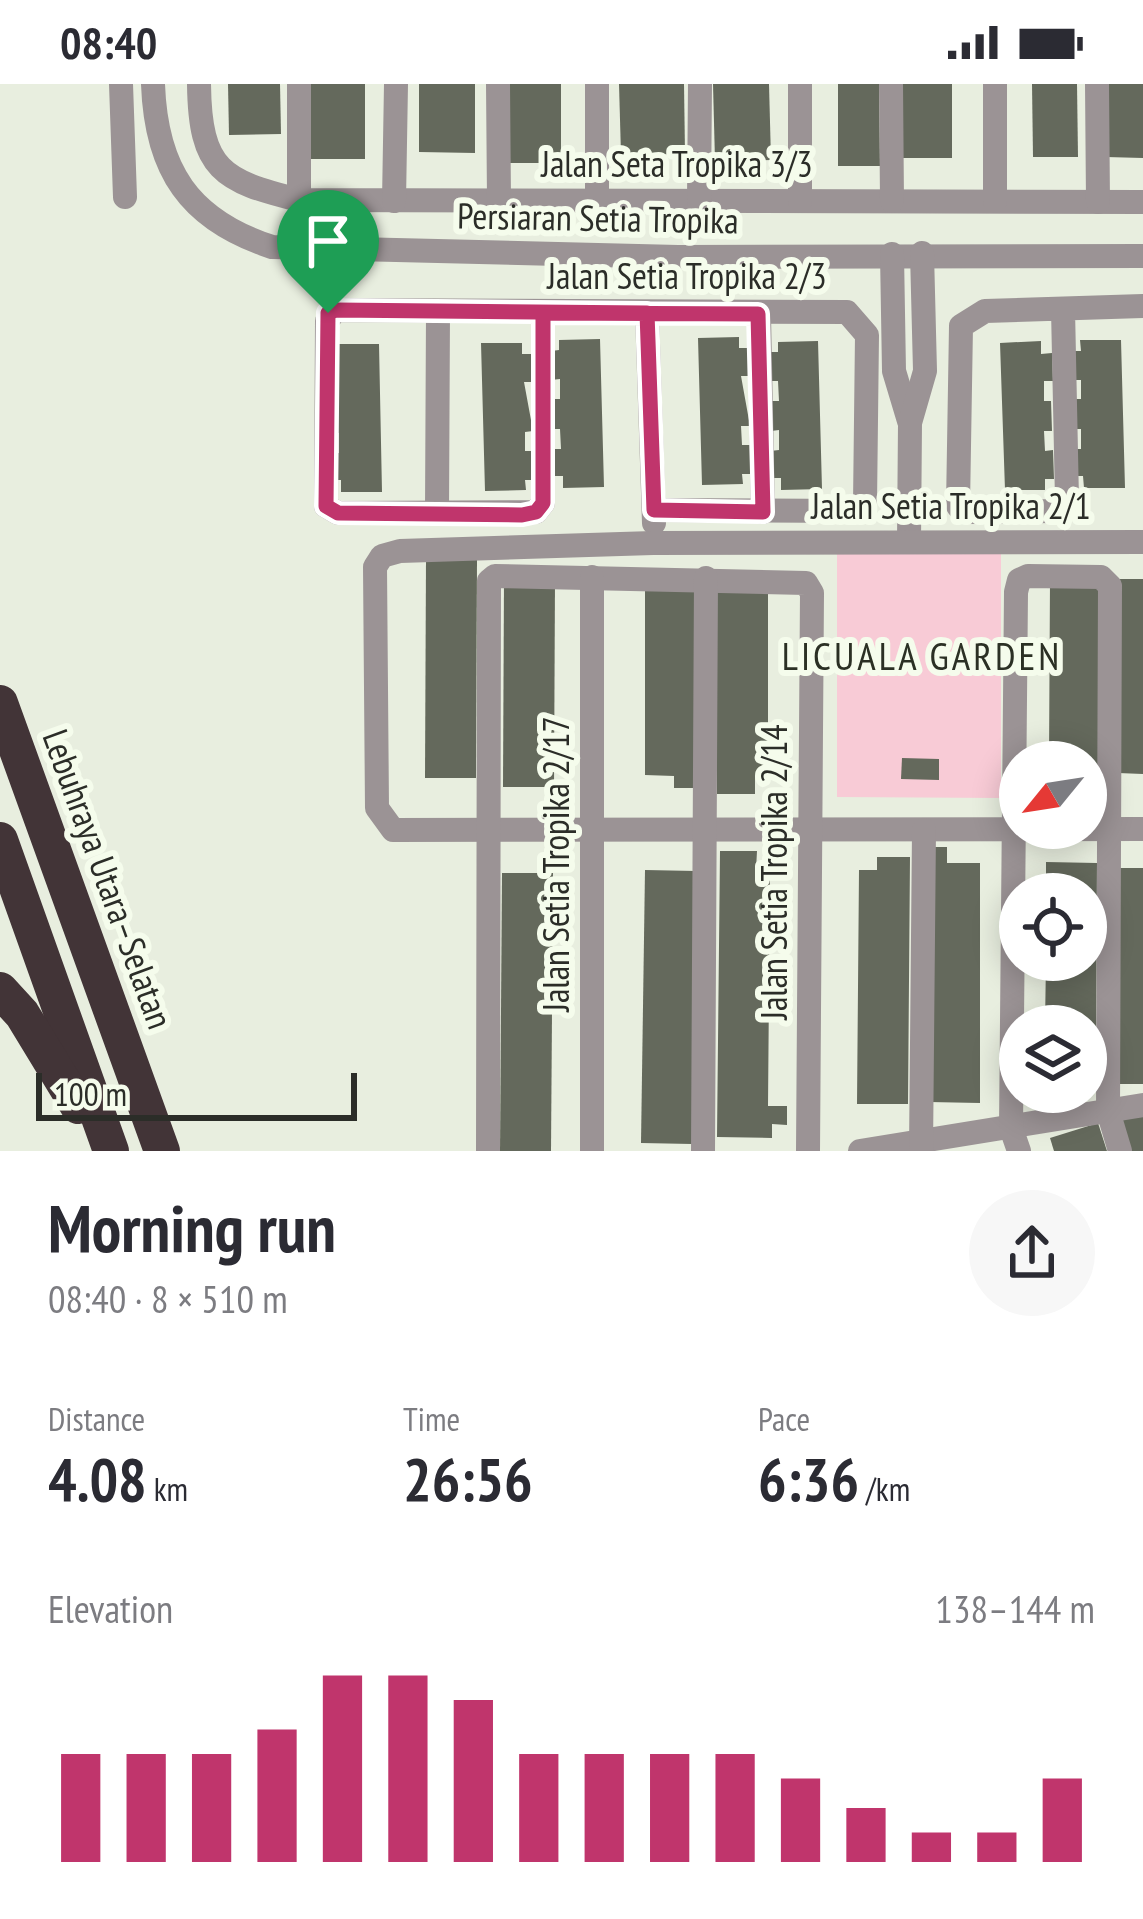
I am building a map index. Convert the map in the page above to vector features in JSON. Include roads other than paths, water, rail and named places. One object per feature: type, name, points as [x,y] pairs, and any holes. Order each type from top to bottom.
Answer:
[{"type":"highway","name":"Lebuhraya Utara–Selatan","points":[[0,703],[162,1151]]},
{"type":"highway","points":[[36,801],[187,1151]]},
{"type":"highway","points":[[0,840],[108,1151]]},
{"type":"highway","points":[[0,990],[22,1014],[108,1151]]},
{"type":"street","points":[[121,84],[125,197]]},
{"type":"street","name":"Persiaran Setia Tropika","points":[[153,84],[161,152],[179,184],[217,224],[272,247],[678,257],[1143,256]]},
{"type":"street","name":"Jalan Seta Tropika 3/3","points":[[200,84],[200,118],[219,167],[243,186],[299,200],[1143,202]]},
{"type":"street","points":[[299,84],[299,200]]},
{"type":"street","points":[[394,201],[396,84]]},
{"type":"street","points":[[497,84],[499,200]]},
{"type":"street","points":[[597,84],[597,200]]},
{"type":"street","points":[[699,201],[700,84]]},
{"type":"street","points":[[800,84],[800,201]]},
{"type":"street","points":[[891,84],[892,201]]},
{"type":"street","points":[[995,84],[995,201]]},
{"type":"street","points":[[1097,84],[1098,202]]},
{"type":"street","points":[[892,254],[894,371],[910,423]]},
{"type":"street","points":[[909,542],[910,423],[925,371],[922,254]]},
{"type":"street","points":[[1063,309],[1067,500],[1052,511],[963,512],[958,506],[961,326],[985,311],[1143,306]]},
{"type":"street","name":"Jalan Setia Tropika 2/3","points":[[437,512],[338,513],[326,506],[328,313],[847,312],[867,335],[860,507],[763,512]]},
{"type":"street","points":[[438,313],[437,512],[522,515],[536,512],[543,503],[543,313]]},
{"type":"street","points":[[647,313],[653,544]]},
{"type":"street","points":[[654,510],[763,512],[758,314]]},
{"type":"street","name":"Jalan Setia Tropika 2/1","points":[[488,831],[403,831],[386,826],[376,808],[375,567],[382,556],[400,551],[653,544],[1143,542]]},
{"type":"street","points":[[488,1151],[490,578],[592,577],[706,578],[703,1151]]},
{"type":"street","name":"Jalan Setia Tropika 2/17","points":[[592,577],[592,1151]]},
{"type":"street","name":"Jalan Setia Tropika 2/14","points":[[706,578],[801,579],[812,593],[808,1151]]},
{"type":"street","points":[[1016,741],[1019,580],[1108,581],[1108,1111],[1120,1151]]},
{"type":"street","points":[[1110,830],[1143,829]]},
{"type":"street","points":[[920,1147],[924,830]]},
{"type":"street","points":[[488,831],[999,830]]},
{"type":"street","points":[[1014,849],[1015,1139]]},
{"type":"street","points":[[860,1151],[1015,1139],[1143,1105]]},
{"type":"district","name":"LICUALA GARDEN","points":[[922,656]]}]
